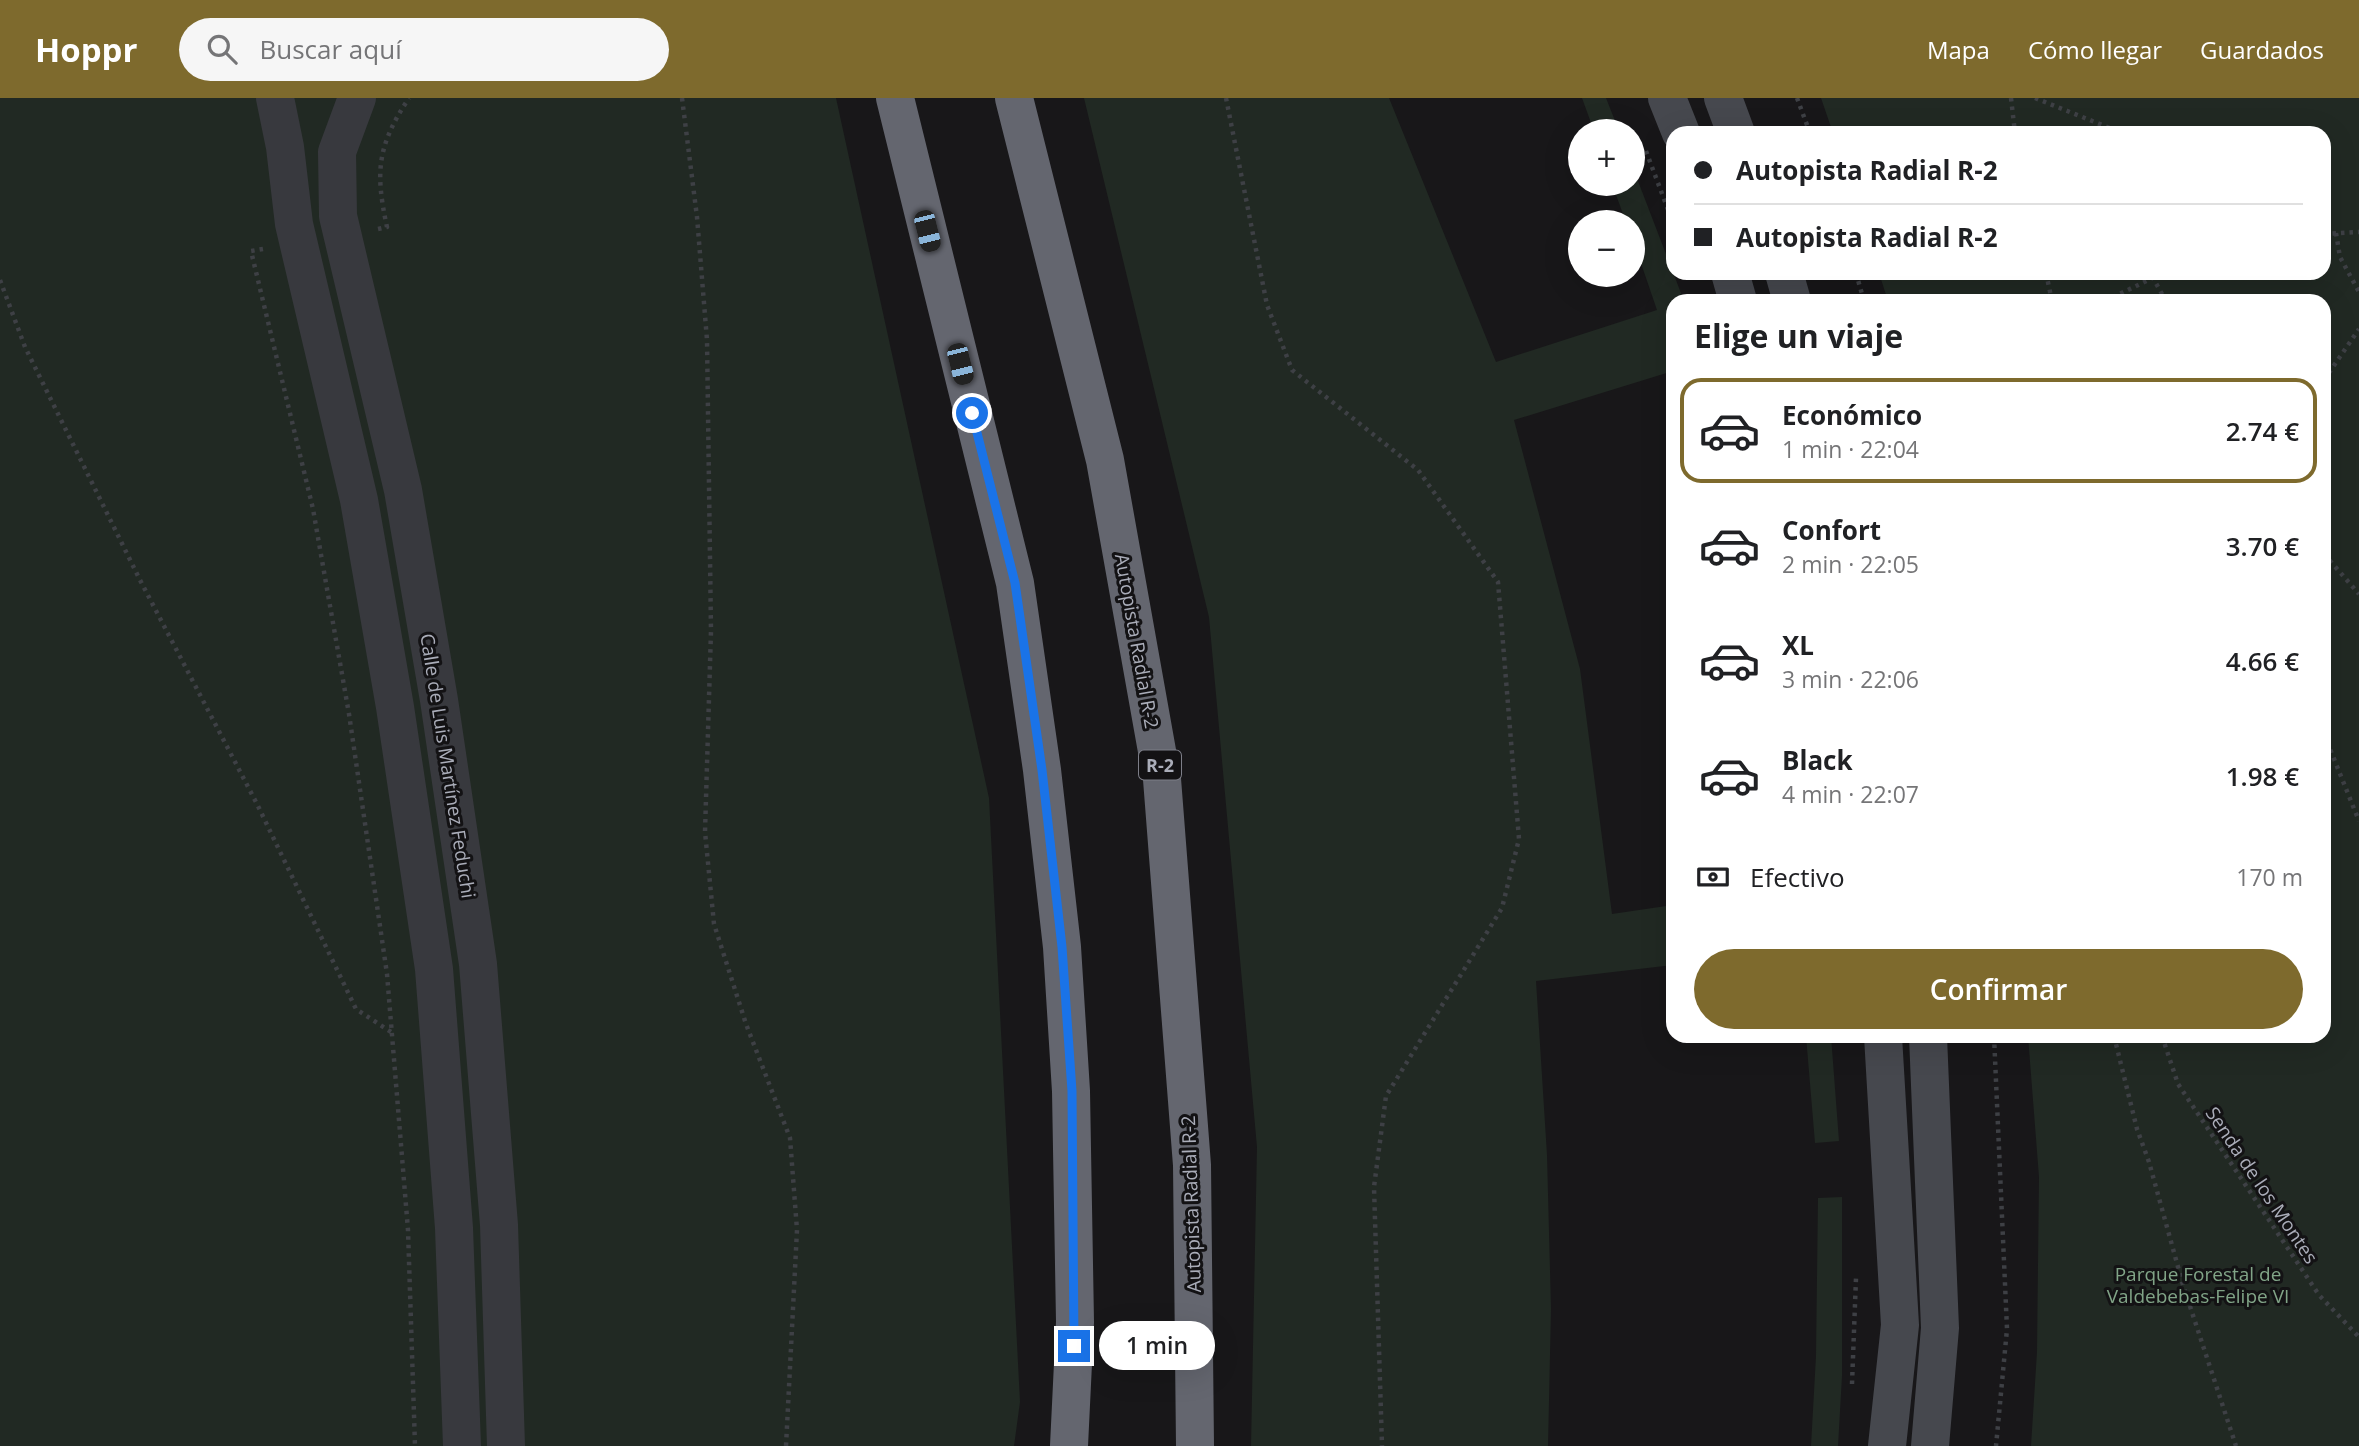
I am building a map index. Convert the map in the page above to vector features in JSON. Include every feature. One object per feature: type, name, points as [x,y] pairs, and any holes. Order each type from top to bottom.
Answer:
[{"type":"highway","points":[[895,98],[1015,583],[1042,770],[1062,947],[1072,1091],[1075,1322],[1069,1446]]},
{"type":"highway","name":"Autopista Radial R-2","points":[[1014,98],[1105,460],[1162,779],[1192,1165],[1195,1446]]},
{"type":"street","points":[[275,98],[285,147],[294,224],[359,500],[395,707],[434,969],[454,1228],[462,1446]]},
{"type":"street","name":"Calle de Luis Martínez Feduchi","points":[[357,98],[337,152],[338,216],[403,490],[439,700],[478,964],[499,1225],[506,1446]]},
{"type":"street","points":[[1667,98],[1678,126]]},
{"type":"street","points":[[1723,98],[1733,126]]},
{"type":"street","points":[[1883,1043],[1900,1325],[1887,1446]]},
{"type":"street","points":[[1928,1043],[1940,1328],[1930,1446]]},
{"type":"path","points":[[387,227],[379,187],[381,149],[409,98]]},
{"type":"path","points":[[682,98],[697,217],[707,340],[711,631],[705,832],[715,923],[746,1024],[790,1139],[797,1230],[786,1446]]},
{"type":"path","points":[[1226,98],[1266,305],[1292,370],[1418,470],[1498,582],[1519,839],[1502,908],[1386,1096],[1374,1187],[1382,1446]]},
{"type":"path","points":[[1797,98],[1807,126]]},
{"type":"path","points":[[2011,98],[2014,126]]},
{"type":"path","points":[[2035,98],[2105,126]]},
{"type":"path","points":[[1645,151],[1666,205]]},
{"type":"path","points":[[2331,233],[2359,232]]},
{"type":"path","points":[[2336,233],[2340,257],[2359,292]]},
{"type":"path","points":[[251,251],[313,509],[349,714],[387,974],[408,1230],[415,1446]]},
{"type":"path","points":[[0,280],[24,347],[140,580],[257,804],[356,1009],[392,1032]]},
{"type":"path","points":[[2120,294],[2149,280]]},
{"type":"path","points":[[2331,370],[2359,330]]},
{"type":"path","points":[[2331,562],[2359,594]]},
{"type":"path","points":[[2331,751],[2359,821]]},
{"type":"path","points":[[1994,1043],[2007,1329],[1996,1446]]},
{"type":"path","points":[[2116,1043],[2137,1129],[2149,1162],[2183,1285],[2236,1446]]},
{"type":"path","name":"Senda de los Montes","points":[[2164,1043],[2178,1084],[2319,1295],[2359,1337]]},
{"type":"path","points":[[1852,1392],[1856,1272]]},
{"type":"green space","points":[[0,98],[836,98],[989,798],[1020,1402],[1014,1446],[0,1446]]},
{"type":"green space","points":[[1084,98],[1389,98],[1496,362],[1657,310],[1645,275],[1645,210],[1622,210],[1616,196],[1644,196],[1666,254],[1666,280],[1676,280],[1681,294],[1666,294],[1666,373],[1514,420],[1580,669],[1612,914],[1666,906],[1666,966],[1536,981],[1547,1155],[1551,1309],[1548,1446],[1251,1446],[1257,1147],[1209,617]]},
{"type":"green space","points":[[1582,98],[1606,98],[1614,119],[1590,119]]},
{"type":"green space","name":"Parque Forestal de Valdebebas-Felipe VI","points":[[1821,98],[2359,98],[2359,1446],[2031,1446],[2037,1352],[2039,1177],[2029,1043],[2331,1043],[2331,294],[1886,294],[1881,280],[2331,280],[2331,126],[1831,126]]},
{"type":"green space","points":[[1807,1043],[1832,1043],[1839,1141],[1815,1143]]},
{"type":"green space","points":[[1842,1197],[1842,1376],[1838,1446],[1811,1446],[1816,1356],[1818,1198]]},
{"type":"route","points":[[972,413],[1015,583],[1042,770],[1062,947],[1072,1091],[1074,1346]]}]
